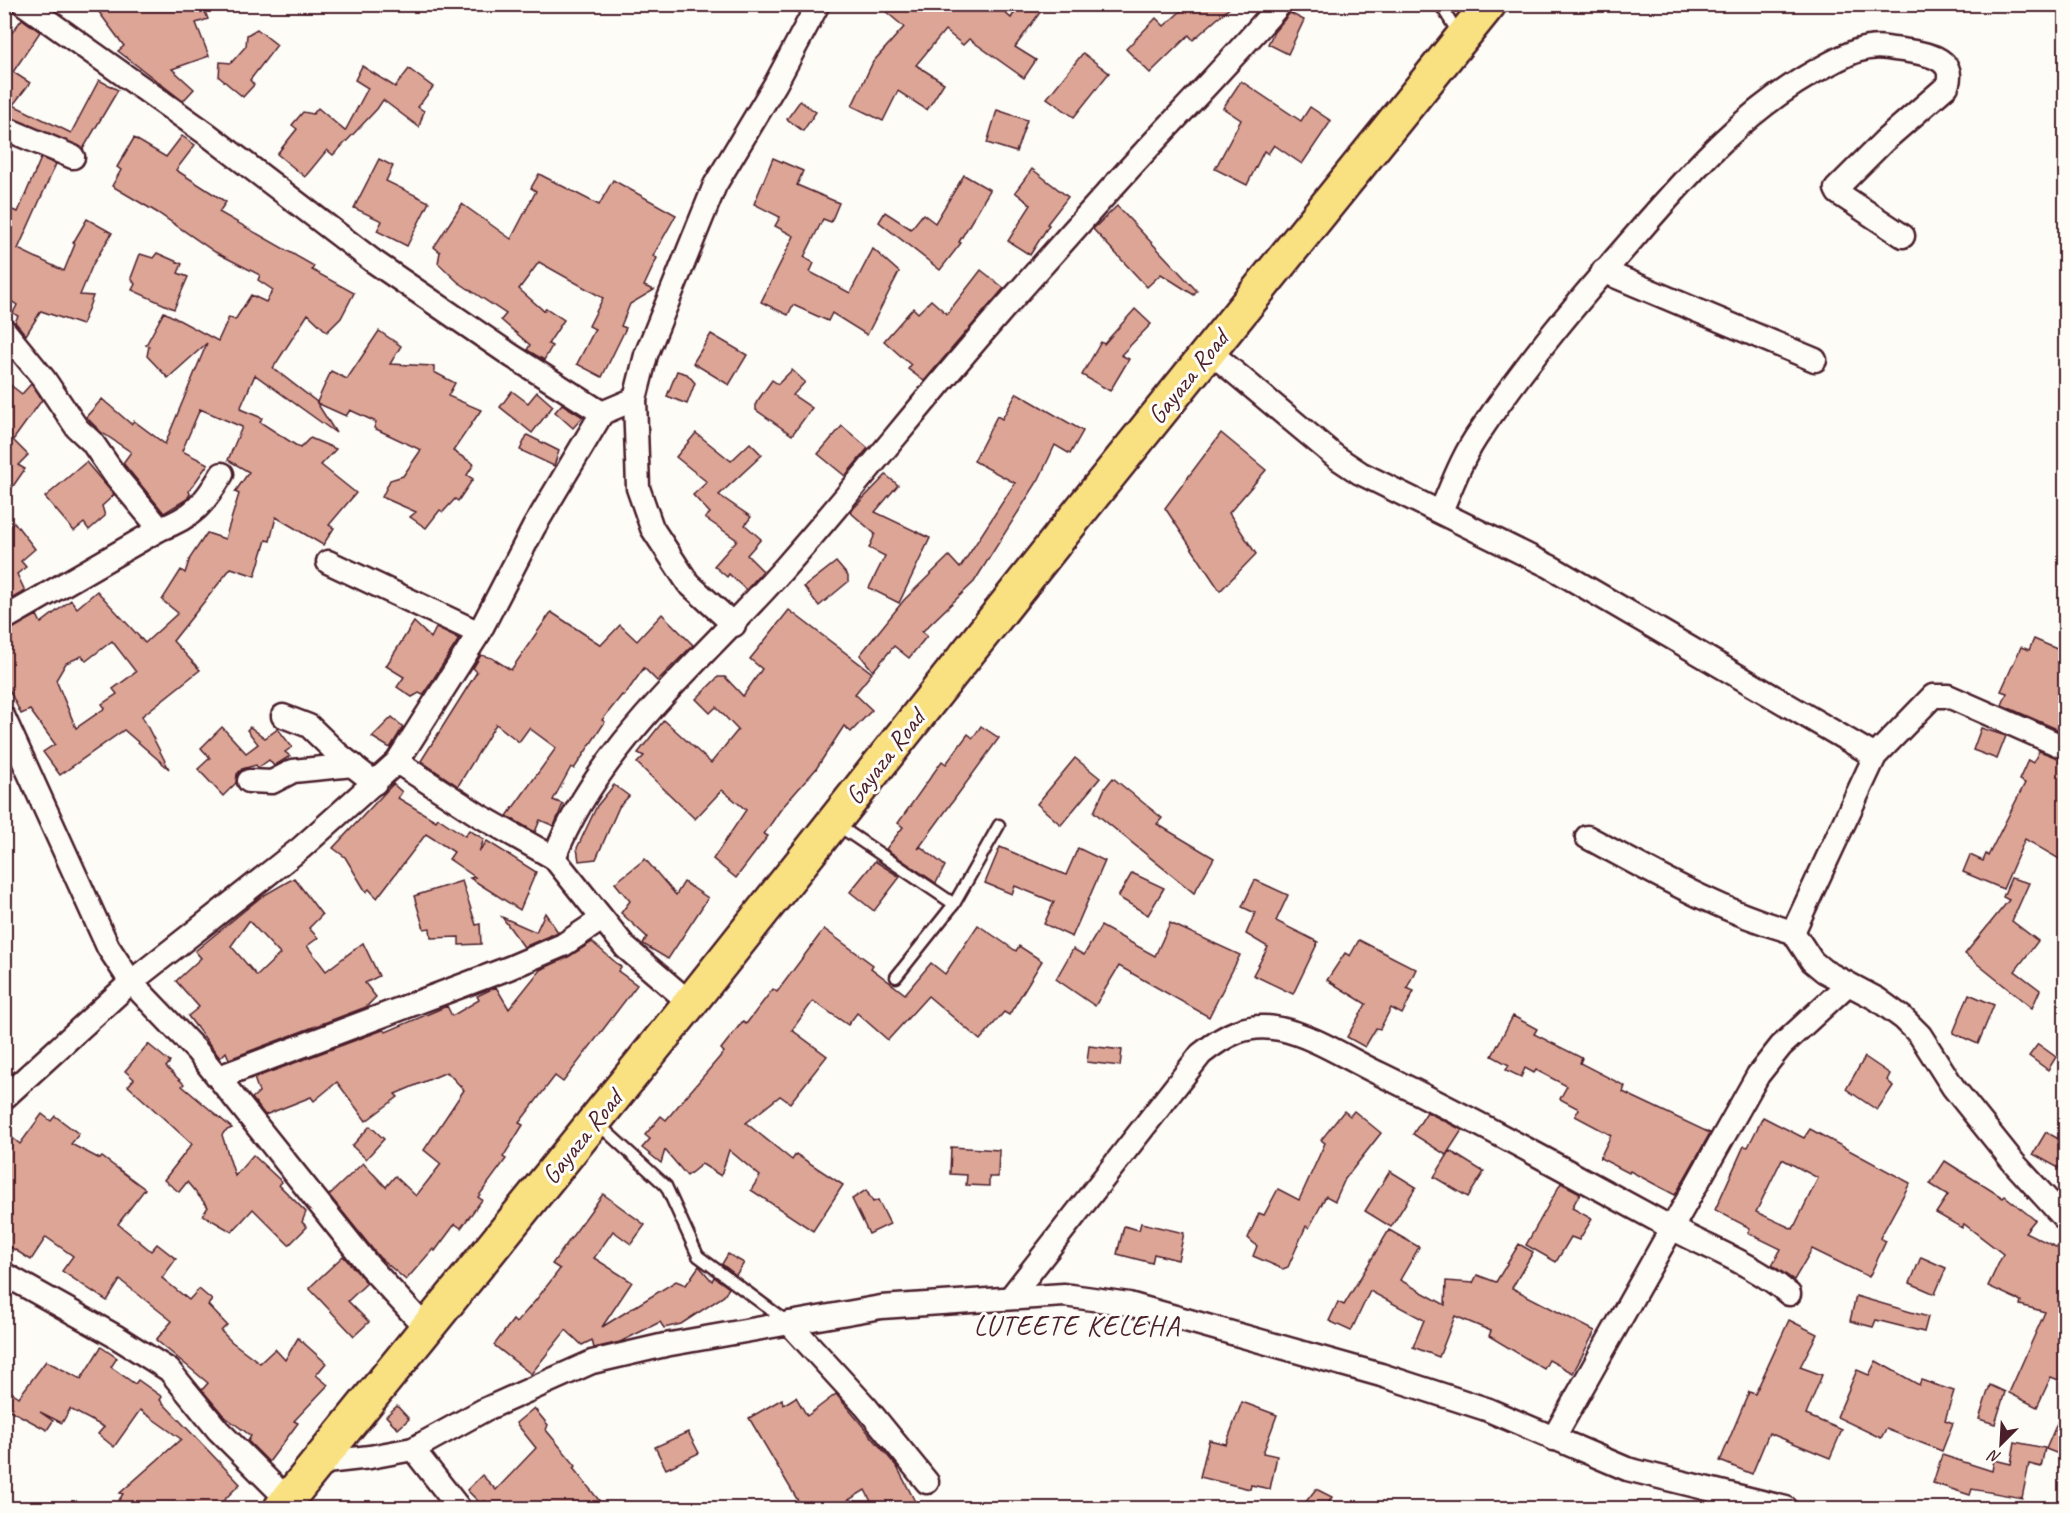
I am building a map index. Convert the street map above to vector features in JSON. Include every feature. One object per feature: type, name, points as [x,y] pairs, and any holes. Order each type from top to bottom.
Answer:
[{"type":"main road","name":"Gayaza Road","points":[[284,1504],[690,1003],[1209,351],[1489,4]]},
{"type":"street","points":[[24,4],[207,134],[373,261],[512,357],[602,412]]},
{"type":"street","points":[[734,625],[688,582],[652,528],[638,488],[634,399],[646,355],[716,185],[776,83],[818,4]]},
{"type":"street","points":[[554,858],[565,830],[614,753],[734,625],[997,317],[1152,145],[1226,68],[1280,4]]},
{"type":"street","points":[[1442,511],[1462,460],[1481,429],[1565,316],[1713,149],[1767,102],[1812,73],[1856,50],[1879,47],[1938,57],[1948,66],[1951,77],[1947,86],[1884,141],[1836,189],[1838,193],[1903,236]]},
{"type":"street","points":[[4,128],[73,157]]},
{"type":"street","points":[[1604,271],[1815,360]]},
{"type":"street","points":[[4,330],[44,380],[77,428],[92,442],[114,474],[160,529]]},
{"type":"street","points":[[1209,351],[1336,457],[1360,473],[1442,511],[1551,567],[1875,756]]},
{"type":"street","points":[[4,1098],[131,982],[301,848],[397,762],[479,633],[534,527],[602,412],[634,399]]},
{"type":"street","points":[[4,619],[160,529],[186,519],[206,501],[222,474]]},
{"type":"street","points":[[328,562],[479,633]]},
{"type":"street","points":[[1792,932],[1875,756],[1933,696],[1948,696],[2066,748]]},
{"type":"street","points":[[283,716],[309,726],[375,783]]},
{"type":"street","points":[[4,718],[108,947],[131,982],[197,1051],[369,1266],[426,1328]]},
{"type":"street","points":[[397,762],[480,816],[554,858],[626,948],[690,1003]]},
{"type":"street","points":[[249,781],[272,782],[293,771],[353,765]]},
{"type":"street","points":[[1587,837],[1712,903],[1792,932],[1812,961],[1824,971],[1877,999],[1903,1018],[1920,1035],[1953,1087],[2014,1163],[2066,1220]]},
{"type":"street","points":[[219,1077],[520,963],[563,945],[602,919]]},
{"type":"street","points":[[1553,1439],[1758,1075],[1781,1046],[1848,984]]},
{"type":"street","points":[[1010,1298],[1201,1054],[1225,1035],[1249,1029],[1279,1029],[1306,1038],[1515,1142],[1671,1228],[1748,1266],[1789,1294]]},
{"type":"street","points":[[4,1274],[115,1336],[169,1370],[218,1430],[284,1504]]},
{"type":"street","points":[[317,1463],[413,1449],[484,1410],[592,1362],[666,1345],[881,1307],[1064,1295],[1129,1304],[1194,1320],[1381,1375],[1486,1409],[1627,1469],[1786,1509]]},
{"type":"street","points":[[789,1323],[866,1407],[927,1482]]},
{"type":"street","points":[[413,1449],[459,1509]]},
{"type":"lane","points":[[1440,4],[1462,39]]},
{"type":"lane","points":[[833,822],[954,904]]},
{"type":"lane","points":[[896,977],[954,904],[999,825]]},
{"type":"lane","points":[[595,1121],[666,1186],[698,1256],[789,1323]]},
{"type":"building","points":[[93,4],[202,4],[208,19],[196,23],[209,56],[172,69],[194,89],[183,101],[118,51],[124,46]]},
{"type":"building","points":[[877,4],[995,4],[1011,18],[1020,4],[1046,4],[1015,47],[1036,60],[1024,78],[969,39],[963,45],[945,30],[916,65],[944,83],[927,110],[898,91],[883,121],[852,106],[873,62],[904,27]]},
{"type":"building","points":[[1189,4],[1234,4],[1193,40],[1189,35],[1150,73],[1126,49],[1156,18],[1164,26]]},
{"type":"building","points":[[1290,13],[1304,20],[1288,54],[1268,44],[1274,32]]},
{"type":"building","points":[[22,19],[40,32],[13,72],[30,83],[13,105],[71,133],[99,80],[118,90],[83,149],[4,115],[4,43]]},
{"type":"building","points":[[257,29],[277,45],[250,80],[254,85],[243,97],[219,77],[220,62],[231,63],[246,46],[247,35]]},
{"type":"building","points":[[1083,53],[1109,73],[1074,117],[1047,98]]},
{"type":"building","points":[[362,66],[395,87],[409,69],[433,87],[418,107],[424,111],[419,127],[383,100],[333,155],[327,150],[305,177],[277,154],[297,129],[292,125],[303,112],[313,114],[318,108],[345,131],[368,88],[355,80]]},
{"type":"building","points":[[1241,81],[1301,121],[1310,107],[1331,121],[1302,164],[1274,145],[1268,154],[1264,151],[1247,185],[1215,169],[1241,120],[1223,108]]},
{"type":"building","points":[[800,101],[816,112],[803,131],[787,119]]},
{"type":"building","points":[[997,110],[1027,120],[1016,152],[987,143]]},
{"type":"building","points":[[182,136],[195,145],[176,170],[226,202],[219,212],[314,266],[312,270],[354,293],[341,318],[327,332],[308,314],[273,368],[317,402],[331,371],[347,379],[379,331],[401,346],[390,364],[434,366],[434,372],[455,383],[448,396],[481,410],[453,451],[474,464],[467,475],[473,479],[458,501],[455,499],[443,512],[440,510],[426,528],[410,517],[416,512],[382,497],[390,480],[403,476],[421,450],[374,428],[376,422],[350,410],[346,416],[317,403],[336,433],[255,375],[240,409],[262,418],[260,422],[300,448],[310,438],[336,449],[321,465],[356,493],[329,525],[334,528],[323,545],[276,517],[270,541],[266,540],[255,576],[231,568],[173,641],[200,670],[142,716],[169,769],[124,730],[60,775],[43,752],[55,744],[30,710],[21,714],[4,679],[4,632],[37,615],[41,623],[71,600],[77,608],[97,591],[145,643],[178,613],[162,600],[181,570],[185,573],[190,558],[207,533],[225,539],[239,494],[235,492],[249,472],[228,460],[242,427],[200,409],[182,451],[208,464],[189,491],[187,499],[164,513],[123,463],[131,452],[101,432],[86,417],[102,399],[131,424],[134,421],[165,444],[207,343],[168,378],[147,356],[149,346],[146,345],[164,312],[218,341],[229,317],[235,320],[251,295],[266,302],[273,290],[258,280],[260,275],[215,252],[158,213],[112,186],[121,170],[117,167],[134,138],[166,157]],"holes":[[[112,641],[136,672],[113,689],[117,694],[102,704],[105,708],[76,728],[56,680],[66,663],[82,656],[86,661]]]},
{"type":"building","points":[[41,158],[56,164],[18,249],[64,271],[75,244],[73,243],[87,219],[112,233],[93,264],[80,295],[93,296],[82,325],[41,311],[26,335],[15,322],[18,316],[13,313],[17,305],[4,296],[4,207],[18,212]]},
{"type":"building","points":[[773,158],[803,171],[797,185],[839,203],[831,222],[823,219],[804,257],[814,263],[810,272],[850,293],[873,249],[899,272],[867,335],[832,313],[828,321],[793,305],[788,315],[761,302],[794,236],[775,226],[780,217],[754,204]]},
{"type":"building","points":[[379,159],[393,166],[386,181],[429,202],[407,246],[377,231],[382,221],[354,208]]},
{"type":"building","points":[[1032,169],[1068,197],[1047,224],[1049,225],[1030,255],[1008,241],[1031,205],[1015,192]]},
{"type":"building","points":[[539,174],[599,205],[613,180],[676,215],[653,256],[657,258],[644,286],[654,290],[630,304],[621,326],[626,328],[602,377],[577,364],[595,329],[589,326],[603,298],[539,262],[519,289],[544,311],[546,308],[564,320],[548,344],[552,346],[544,360],[527,350],[530,345],[501,320],[506,314],[458,282],[438,263],[440,252],[434,247],[462,204],[511,239],[536,191],[531,188]]},
{"type":"building","points":[[964,175],[990,190],[959,242],[961,243],[940,270],[879,222],[885,212],[911,229],[923,214],[935,223]]},
{"type":"building","points":[[1117,206],[1197,291],[1194,295],[1161,274],[1147,287],[1093,229]]},
{"type":"building","points":[[157,253],[182,264],[178,273],[188,277],[174,309],[132,290],[135,284],[131,278],[140,254],[153,258]]},
{"type":"building","points":[[981,270],[1004,288],[924,381],[908,369],[911,365],[884,341],[913,308],[918,313],[931,300],[947,314]]},
{"type":"building","points":[[1135,309],[1151,324],[1121,355],[1129,359],[1110,391],[1082,375],[1101,342],[1104,344]]},
{"type":"building","points":[[711,334],[747,355],[729,385],[693,363]]},
{"type":"building","points":[[792,370],[805,382],[793,395],[812,408],[792,435],[756,410],[756,403],[772,380],[778,384]]},
{"type":"building","points":[[677,371],[687,374],[695,383],[687,404],[667,396]]},
{"type":"building","points":[[4,380],[22,394],[31,384],[42,400],[13,440],[28,455],[18,465],[25,469],[4,499]]},
{"type":"building","points":[[512,391],[528,403],[537,392],[553,406],[532,433],[500,407]]},
{"type":"building","points":[[1017,393],[1083,431],[1070,454],[1055,445],[1039,479],[974,582],[922,632],[927,636],[909,658],[894,646],[873,671],[860,655],[904,600],[949,556],[960,568],[1015,483],[974,461],[997,416],[1002,419]]},
{"type":"building","points":[[562,404],[583,417],[573,428],[555,412]]},
{"type":"building","points":[[842,426],[868,448],[845,476],[818,454]]},
{"type":"building","points":[[696,433],[731,461],[750,443],[762,455],[719,495],[751,517],[745,525],[761,539],[747,555],[763,571],[746,590],[729,574],[727,577],[714,566],[737,540],[705,518],[710,513],[693,495],[707,482],[676,457]]},
{"type":"building","points":[[1221,433],[1266,470],[1229,513],[1256,554],[1220,591],[1165,508]]},
{"type":"building","points":[[527,435],[559,451],[554,466],[520,450]]},
{"type":"building","points":[[86,462],[114,495],[102,506],[105,516],[89,530],[84,523],[74,531],[45,497]]},
{"type":"building","points":[[886,475],[898,485],[875,512],[930,538],[899,603],[869,588],[885,556],[869,548],[875,534],[850,512]]},
{"type":"building","points":[[14,522],[35,549],[21,561],[26,567],[17,574],[25,591],[4,603],[4,530]]},
{"type":"building","points":[[836,562],[848,576],[848,582],[819,606],[804,587]]},
{"type":"building","points":[[789,610],[872,673],[855,694],[872,710],[851,732],[844,726],[816,769],[781,809],[764,834],[768,836],[736,878],[713,859],[746,810],[722,790],[695,819],[637,763],[644,756],[638,753],[664,720],[711,763],[738,730],[716,707],[710,713],[696,699],[718,677],[725,677],[743,696],[762,669],[750,659]]},
{"type":"building","points":[[551,612],[601,645],[620,625],[637,641],[662,614],[693,645],[657,681],[644,668],[624,696],[622,695],[602,720],[605,722],[574,769],[571,767],[553,800],[563,804],[554,826],[540,820],[535,832],[507,816],[556,748],[529,728],[519,742],[496,724],[458,786],[421,761],[477,672],[473,668],[481,655],[492,658],[511,670]]},
{"type":"building","points":[[414,622],[431,638],[436,628],[459,639],[423,695],[419,693],[412,697],[397,687],[404,677],[386,666]]},
{"type":"building","points":[[2034,639],[2066,653],[2066,733],[2002,705],[2007,693],[2001,691],[2021,647],[2029,650]]},
{"type":"building","points":[[392,717],[403,727],[390,748],[372,737]]},
{"type":"building","points":[[981,726],[999,738],[918,849],[921,847],[945,866],[936,883],[886,849],[903,827],[898,823],[942,761],[946,764],[968,734],[973,738]]},
{"type":"building","points":[[222,727],[246,753],[258,744],[247,730],[250,727],[265,738],[278,729],[292,747],[285,752],[290,756],[274,766],[269,760],[258,768],[256,765],[242,769],[237,774],[236,783],[223,796],[198,769],[210,758],[201,748]]},
{"type":"building","points":[[1981,728],[2006,736],[1997,759],[1973,750]]},
{"type":"building","points":[[2039,751],[2066,761],[2066,863],[2025,839],[2003,889],[1963,872],[1970,855],[1983,861],[1986,854],[1988,856],[2025,783],[2019,780],[2028,760],[2033,763]]},
{"type":"building","points":[[1075,758],[1100,778],[1061,825],[1037,804]]},
{"type":"building","points":[[1113,778],[1162,818],[1157,824],[1214,858],[1194,893],[1094,812],[1105,788]]},
{"type":"building","points":[[393,784],[402,792],[398,798],[436,821],[438,818],[465,836],[469,830],[484,839],[479,852],[487,841],[536,872],[520,910],[470,878],[475,877],[449,859],[454,852],[426,834],[377,898],[369,889],[366,892],[345,857],[333,848]]},
{"type":"building","points":[[614,785],[629,796],[619,807],[596,859],[579,861],[577,848],[597,806]]},
{"type":"building","points":[[1000,847],[1066,875],[1078,848],[1105,861],[1072,937],[1044,924],[1054,902],[1015,886],[1012,894],[985,883]]},
{"type":"building","points":[[645,859],[676,895],[684,882],[708,898],[668,959],[643,944],[647,937],[621,913],[630,901],[615,883]]},
{"type":"building","points":[[875,861],[900,877],[874,911],[850,892]]},
{"type":"building","points":[[1132,873],[1164,888],[1148,915],[1118,897]]},
{"type":"building","points":[[294,878],[322,915],[309,928],[318,938],[307,946],[326,971],[363,943],[379,976],[365,983],[376,997],[366,1007],[229,1059],[226,1052],[220,1058],[188,1016],[199,1007],[176,981],[201,958],[195,951],[261,897]],"holes":[[[249,921],[280,954],[257,976],[231,946]]]},
{"type":"building","points":[[2011,878],[2029,883],[2012,921],[2038,941],[2015,971],[2040,990],[2032,1008],[1965,954],[2009,900],[2003,897]]},
{"type":"building","points":[[1255,880],[1288,895],[1276,921],[1318,942],[1293,994],[1253,975],[1268,947],[1246,934],[1255,913],[1242,907]]},
{"type":"building","points":[[462,881],[476,925],[480,924],[481,944],[459,945],[459,937],[431,938],[430,928],[424,929],[414,896]]},
{"type":"building","points":[[545,913],[558,932],[524,947],[502,917],[536,932]]},
{"type":"building","points":[[1170,923],[1240,955],[1209,1017],[1119,966],[1095,1006],[1056,979],[1073,949],[1084,955],[1101,926],[1155,956]]},
{"type":"building","points":[[978,925],[1016,951],[1019,946],[1042,961],[1009,1015],[1004,1012],[980,1040],[928,996],[888,1040],[857,1013],[848,1025],[813,1001],[792,1030],[827,1056],[790,1103],[780,1096],[746,1123],[792,1160],[796,1154],[843,1185],[813,1231],[751,1190],[760,1176],[729,1150],[721,1176],[702,1164],[687,1176],[665,1150],[661,1163],[642,1148],[650,1139],[645,1135],[661,1116],[666,1120],[724,1052],[721,1049],[743,1021],[746,1024],[773,989],[777,992],[824,929],[873,965],[871,968],[905,994],[931,963],[945,974]]},
{"type":"building","points":[[1359,940],[1416,969],[1407,988],[1414,991],[1402,1014],[1391,1008],[1380,1029],[1376,1028],[1365,1047],[1347,1037],[1366,1004],[1327,980],[1345,953],[1350,956]]},
{"type":"building","points":[[592,942],[621,967],[618,971],[637,985],[563,1082],[555,1076],[519,1123],[523,1125],[503,1157],[506,1159],[478,1197],[482,1200],[461,1228],[455,1224],[435,1251],[433,1249],[406,1280],[379,1257],[329,1195],[363,1163],[386,1187],[395,1176],[416,1196],[441,1164],[424,1150],[464,1090],[447,1072],[395,1094],[398,1097],[366,1121],[337,1082],[314,1101],[311,1097],[265,1115],[252,1098],[259,1092],[254,1078],[383,1030],[386,1032],[447,1006],[452,1016],[479,1000],[477,996],[496,987],[509,1009],[540,970],[568,957]]},
{"type":"building","points":[[1969,994],[1994,1005],[1978,1044],[1953,1033]]},
{"type":"building","points":[[1513,1016],[1537,1029],[1534,1034],[1582,1058],[1580,1063],[1625,1086],[1623,1092],[1710,1133],[1675,1195],[1600,1158],[1611,1135],[1575,1116],[1579,1109],[1560,1099],[1567,1086],[1536,1070],[1534,1073],[1525,1068],[1521,1077],[1506,1070],[1509,1065],[1492,1056]]},
{"type":"building","points":[[148,1044],[170,1062],[166,1067],[184,1084],[182,1086],[232,1128],[222,1135],[235,1176],[253,1155],[282,1182],[279,1185],[306,1212],[302,1222],[307,1227],[289,1245],[253,1209],[232,1232],[203,1215],[208,1207],[187,1182],[179,1192],[164,1180],[192,1144],[128,1086],[134,1079],[125,1071]]},
{"type":"building","points":[[2038,1044],[2056,1057],[2048,1070],[2029,1056]]},
{"type":"building","points":[[1089,1046],[1122,1050],[1120,1066],[1087,1062]]},
{"type":"building","points":[[1865,1057],[1890,1074],[1887,1080],[1893,1086],[1877,1110],[1846,1089]]},
{"type":"building","points":[[1344,1111],[1350,1116],[1354,1111],[1381,1133],[1345,1179],[1335,1201],[1326,1196],[1309,1228],[1306,1226],[1288,1267],[1283,1269],[1253,1256],[1257,1246],[1248,1238],[1259,1213],[1264,1215],[1278,1189],[1299,1200],[1325,1143],[1321,1140]]},
{"type":"building","points":[[1427,1112],[1462,1130],[1446,1155],[1413,1134]]},
{"type":"building","points":[[42,1114],[51,1121],[55,1116],[79,1134],[71,1144],[100,1159],[102,1157],[145,1189],[118,1224],[151,1251],[157,1244],[176,1259],[162,1278],[189,1300],[199,1289],[212,1300],[208,1305],[227,1325],[221,1331],[232,1342],[260,1363],[275,1349],[285,1360],[298,1338],[326,1363],[316,1375],[328,1385],[294,1421],[298,1423],[269,1462],[248,1441],[251,1436],[224,1416],[202,1390],[208,1383],[156,1340],[172,1321],[120,1280],[107,1301],[62,1271],[73,1256],[46,1237],[31,1260],[4,1243],[4,1131],[20,1144]]},
{"type":"building","points":[[1763,1117],[1804,1138],[1810,1129],[1910,1183],[1880,1238],[1886,1241],[1869,1277],[1812,1249],[1794,1280],[1772,1265],[1781,1249],[1748,1233],[1750,1228],[1715,1210],[1744,1146],[1748,1147]],"holes":[[[1782,1159],[1818,1178],[1793,1229],[1756,1212]]]},
{"type":"building","points":[[370,1126],[384,1139],[366,1159],[352,1146]]},
{"type":"building","points":[[2046,1132],[2066,1143],[2066,1172],[2033,1154]]},
{"type":"building","points":[[951,1147],[999,1150],[998,1177],[989,1177],[989,1186],[966,1185],[967,1175],[950,1174]]},
{"type":"building","points":[[1450,1151],[1484,1172],[1468,1197],[1434,1177]]},
{"type":"building","points":[[1945,1161],[2003,1198],[2005,1196],[2035,1220],[2025,1232],[2066,1252],[2066,1383],[2051,1377],[2037,1407],[2009,1393],[2045,1312],[2020,1305],[2021,1301],[1988,1286],[2003,1254],[1964,1224],[1962,1228],[1936,1213],[1948,1195],[1930,1184]]},
{"type":"building","points":[[1390,1171],[1416,1187],[1391,1227],[1365,1211]]},
{"type":"building","points":[[1561,1183],[1580,1193],[1572,1208],[1592,1219],[1579,1240],[1571,1237],[1556,1262],[1526,1245]]},
{"type":"building","points":[[866,1190],[873,1202],[878,1200],[890,1224],[869,1234],[852,1199]]},
{"type":"building","points":[[603,1194],[645,1225],[631,1244],[613,1231],[594,1258],[632,1282],[602,1327],[676,1281],[686,1285],[699,1266],[712,1281],[714,1277],[729,1288],[724,1296],[681,1324],[664,1328],[660,1322],[620,1342],[594,1348],[592,1340],[582,1345],[566,1330],[531,1374],[494,1345],[513,1320],[516,1323],[536,1300],[560,1269],[552,1264]]},
{"type":"building","points":[[1141,1223],[1184,1233],[1178,1260],[1154,1254],[1152,1263],[1117,1254],[1124,1226],[1139,1230]]},
{"type":"building","points":[[1389,1230],[1419,1247],[1400,1280],[1445,1305],[1446,1281],[1473,1283],[1477,1275],[1496,1282],[1519,1244],[1533,1252],[1512,1288],[1595,1331],[1573,1373],[1549,1360],[1544,1369],[1489,1336],[1491,1331],[1455,1316],[1439,1357],[1413,1347],[1424,1320],[1370,1291],[1351,1331],[1329,1321],[1338,1302],[1344,1305]]},
{"type":"building","points":[[728,1254],[744,1263],[736,1275],[722,1264]]},
{"type":"building","points":[[343,1256],[367,1283],[348,1301],[369,1322],[354,1336],[309,1288]]},
{"type":"building","points":[[1921,1257],[1946,1268],[1935,1294],[1910,1283]]},
{"type":"building","points":[[1856,1296],[1928,1317],[1924,1332],[1876,1320],[1873,1327],[1850,1321]]},
{"type":"building","points":[[1789,1320],[1817,1334],[1800,1367],[1822,1375],[1806,1415],[1842,1430],[1830,1458],[1769,1433],[1752,1474],[1720,1461],[1749,1392],[1755,1394]]},
{"type":"building","points":[[101,1347],[117,1358],[111,1367],[135,1384],[138,1380],[162,1397],[160,1400],[240,1484],[215,1509],[113,1509],[123,1494],[120,1493],[181,1439],[140,1410],[114,1447],[98,1434],[104,1427],[70,1409],[62,1423],[40,1412],[53,1421],[47,1430],[4,1407],[4,1387],[19,1397],[46,1361],[81,1379]]},
{"type":"building","points":[[1876,1361],[1919,1385],[1921,1380],[1954,1391],[1945,1420],[1953,1423],[1942,1451],[1886,1429],[1881,1438],[1837,1417],[1857,1370],[1869,1375]]},
{"type":"building","points":[[1990,1385],[2005,1392],[1995,1424],[1979,1419]]},
{"type":"building","points":[[836,1394],[897,1467],[919,1509],[875,1509],[865,1490],[834,1509],[813,1509],[810,1501],[801,1506],[749,1418],[782,1399],[783,1405],[796,1397],[807,1416]]},
{"type":"building","points":[[1242,1402],[1277,1415],[1263,1453],[1277,1456],[1270,1489],[1251,1485],[1250,1489],[1200,1477],[1209,1440],[1226,1444]]},
{"type":"building","points":[[2066,1402],[2066,1457],[2046,1449]]},
{"type":"building","points":[[397,1406],[409,1419],[398,1429],[386,1416]]},
{"type":"building","points":[[534,1408],[548,1425],[546,1430],[576,1466],[573,1468],[606,1509],[491,1509],[485,1501],[480,1503],[467,1490],[482,1475],[496,1490],[536,1448],[516,1423]]},
{"type":"building","points":[[688,1432],[699,1453],[666,1469],[655,1447]]},
{"type":"building","points":[[2015,1442],[2045,1448],[2041,1467],[2029,1464],[2022,1498],[1972,1489],[1970,1495],[1933,1483],[1942,1455],[1992,1471],[1994,1460],[2011,1464]]},
{"type":"building","points":[[1316,1489],[1332,1497],[1325,1509],[1300,1509]]},
{"type":"district","name":"LUTEETE KELEHA","points":[[1077,1325]]}]
